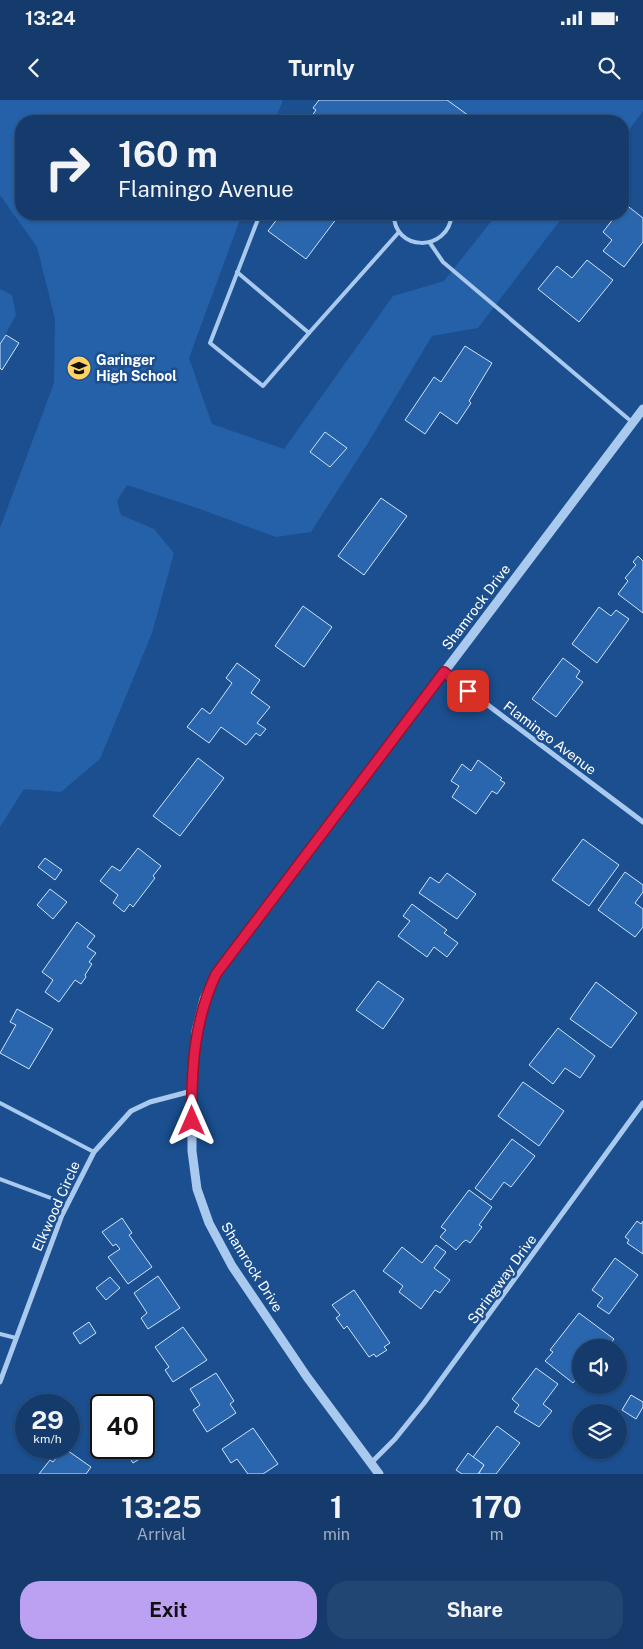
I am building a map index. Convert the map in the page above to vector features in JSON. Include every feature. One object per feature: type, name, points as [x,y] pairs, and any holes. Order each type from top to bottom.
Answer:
[{"type":"street","name":"Shamrock Drive","points":[[379,1474],[307,1377],[243,1282],[209,1223],[198,1189],[192,1151],[192,1091],[196,1031],[204,999],[216,974],[643,409]]},
{"type":"street","name":"Flamingo Avenue","points":[[444,672],[643,822]]},
{"type":"street","name":"Elkwood Circle","points":[[0,1382],[67,1204],[94,1152],[131,1111],[150,1102],[192,1091]]},
{"type":"street","name":"Springway Drive","points":[[371,1463],[395,1439],[424,1403],[643,1103]]},
{"type":"lane","points":[[258,220],[210,343],[262,386],[399,232]]},
{"type":"lane","points":[[396,220],[399,232],[410,241],[430,243],[446,233],[451,220]]},
{"type":"lane","points":[[430,243],[443,262],[632,422]]},
{"type":"lane","points":[[238,272],[309,333]]},
{"type":"lane","points":[[0,1103],[94,1152]]},
{"type":"lane","points":[[0,1179],[67,1204]]},
{"type":"lane","points":[[0,1334],[16,1338]]},
{"type":"shaded area","points":[[0,100],[283,100],[277,115],[15,115],[15,216],[0,195]]},
{"type":"shaded area","points":[[447,100],[643,100],[643,111],[629,130],[629,115],[468,115]]},
{"type":"shaded area","points":[[18,220],[240,220],[189,358],[212,424],[284,449],[393,296],[444,281],[492,220],[560,220],[478,328],[432,336],[368,443],[311,532],[276,537],[127,485],[117,501],[121,515],[154,529],[174,553],[152,633],[100,759],[61,792],[24,789],[0,827],[0,528],[54,383],[55,319],[37,247]]},
{"type":"shaded area","points":[[0,289],[12,295],[16,315],[0,344]]},
{"type":"building","points":[[319,100],[447,100],[468,115],[312,115],[316,110],[313,108]]},
{"type":"building","points":[[629,207],[643,218],[643,242],[624,267],[603,251],[612,240],[603,232],[612,220],[629,220]]},
{"type":"building","points":[[276,220],[335,220],[306,259],[268,231]]},
{"type":"building","points":[[587,260],[613,280],[579,322],[538,289],[557,266],[572,278]]},
{"type":"building","points":[[6,335],[19,343],[2,370],[0,368],[0,344]]},
{"type":"building","points":[[465,346],[492,363],[469,401],[471,403],[457,424],[440,412],[425,434],[405,420],[434,377],[441,382]]},
{"type":"building","points":[[325,432],[347,448],[330,467],[310,452]]},
{"type":"building","points":[[381,498],[407,516],[364,575],[338,556]]},
{"type":"building","points":[[638,556],[643,561],[643,613],[618,594],[628,581],[625,578],[636,565],[633,562]]},
{"type":"building","points":[[303,606],[332,627],[304,667],[275,646]]},
{"type":"building","points":[[599,607],[611,616],[616,610],[629,619],[597,663],[572,644]]},
{"type":"building","points":[[563,658],[580,671],[576,677],[583,682],[556,717],[532,699]]},
{"type":"building","points":[[237,663],[260,680],[251,693],[270,707],[257,723],[266,729],[260,736],[256,733],[246,745],[221,727],[209,743],[187,727],[202,708],[210,714],[232,683],[226,678]]},
{"type":"building","points":[[198,758],[224,778],[180,836],[153,816]]},
{"type":"building","points":[[478,760],[502,778],[500,780],[505,783],[497,794],[492,791],[476,814],[452,797],[459,786],[451,781],[462,764],[471,771]]},
{"type":"building","points":[[583,839],[619,865],[589,906],[552,880]]},
{"type":"building","points":[[138,848],[161,866],[153,876],[155,878],[133,907],[130,904],[124,912],[113,903],[118,895],[100,881],[112,866],[120,871]]},
{"type":"building","points":[[45,858],[62,870],[55,880],[38,867]]},
{"type":"building","points":[[625,872],[643,885],[643,892],[635,903],[643,909],[643,927],[635,937],[598,910]]},
{"type":"building","points":[[447,873],[476,894],[457,919],[419,893],[430,877],[439,883]]},
{"type":"building","points":[[50,889],[67,902],[53,919],[37,905]]},
{"type":"building","points":[[412,904],[447,930],[444,933],[458,943],[447,957],[434,947],[427,957],[398,936],[410,921],[403,916]]},
{"type":"building","points":[[77,922],[95,936],[87,947],[96,953],[89,962],[92,964],[81,984],[75,980],[59,1002],[45,992],[53,980],[42,972]]},
{"type":"building","points":[[378,981],[404,999],[383,1029],[356,1010]]},
{"type":"building","points":[[596,982],[637,1013],[611,1048],[570,1019]]},
{"type":"building","points":[[17,1009],[53,1029],[29,1069],[0,1053],[16,1025],[10,1022]]},
{"type":"building","points":[[558,1028],[595,1056],[580,1078],[565,1068],[553,1084],[529,1065]]},
{"type":"building","points":[[523,1082],[564,1111],[539,1146],[498,1116]]},
{"type":"building","points":[[512,1139],[535,1156],[511,1187],[504,1182],[491,1200],[475,1188]]},
{"type":"building","points":[[469,1190],[492,1207],[479,1225],[482,1227],[470,1243],[466,1240],[456,1250],[440,1237],[446,1230],[441,1227]]},
{"type":"building","points":[[122,1218],[132,1233],[129,1235],[152,1267],[128,1284],[108,1257],[120,1249],[116,1244],[113,1246],[102,1232]]},
{"type":"building","points":[[637,1221],[641,1224],[643,1221],[643,1254],[627,1243],[629,1240],[625,1237]]},
{"type":"building","points":[[436,1245],[446,1252],[434,1268],[450,1280],[440,1293],[435,1290],[421,1309],[399,1292],[403,1286],[383,1271],[402,1247],[422,1263]]},
{"type":"building","points":[[615,1258],[638,1275],[609,1314],[597,1306],[603,1298],[592,1290]]},
{"type":"building","points":[[158,1276],[180,1308],[148,1329],[141,1318],[147,1313],[134,1293]]},
{"type":"building","points":[[110,1277],[120,1288],[106,1300],[96,1288]]},
{"type":"building","points":[[354,1290],[390,1343],[384,1347],[387,1350],[376,1357],[374,1354],[369,1357],[347,1326],[344,1329],[336,1318],[340,1315],[332,1305]]},
{"type":"building","points":[[579,1313],[614,1339],[572,1339],[572,1382],[545,1361],[553,1352],[550,1350]]},
{"type":"building","points":[[89,1322],[96,1333],[80,1344],[73,1333]]},
{"type":"building","points":[[183,1327],[207,1360],[173,1382],[165,1370],[169,1367],[155,1347]]},
{"type":"building","points":[[536,1368],[558,1384],[543,1404],[552,1411],[539,1427],[514,1412],[519,1405],[512,1399]]},
{"type":"building","points":[[216,1373],[234,1401],[230,1404],[236,1413],[207,1432],[193,1410],[200,1405],[190,1389]]},
{"type":"building","points":[[631,1395],[643,1402],[643,1407],[636,1419],[627,1413],[626,1404]]},
{"type":"building","points":[[497,1426],[520,1443],[496,1474],[481,1474],[479,1473],[484,1465],[473,1457]]},
{"type":"building","points":[[253,1428],[278,1464],[263,1474],[248,1474],[237,1459],[231,1463],[222,1449]]},
{"type":"building","points":[[468,1453],[484,1465],[478,1474],[462,1474],[456,1470]]},
{"type":"building","points":[[55,1459],[80,1459],[91,1467],[86,1474],[39,1474],[50,1460],[53,1462]]},
{"type":"building","points":[[130,1459],[140,1459],[133,1463]]},
{"type":"place","name":"Garinger High School","points":[[79,368]]},
{"type":"route","points":[[192,1121],[196,1031],[204,999],[216,974],[341,805],[444,672],[468,691]]}]
